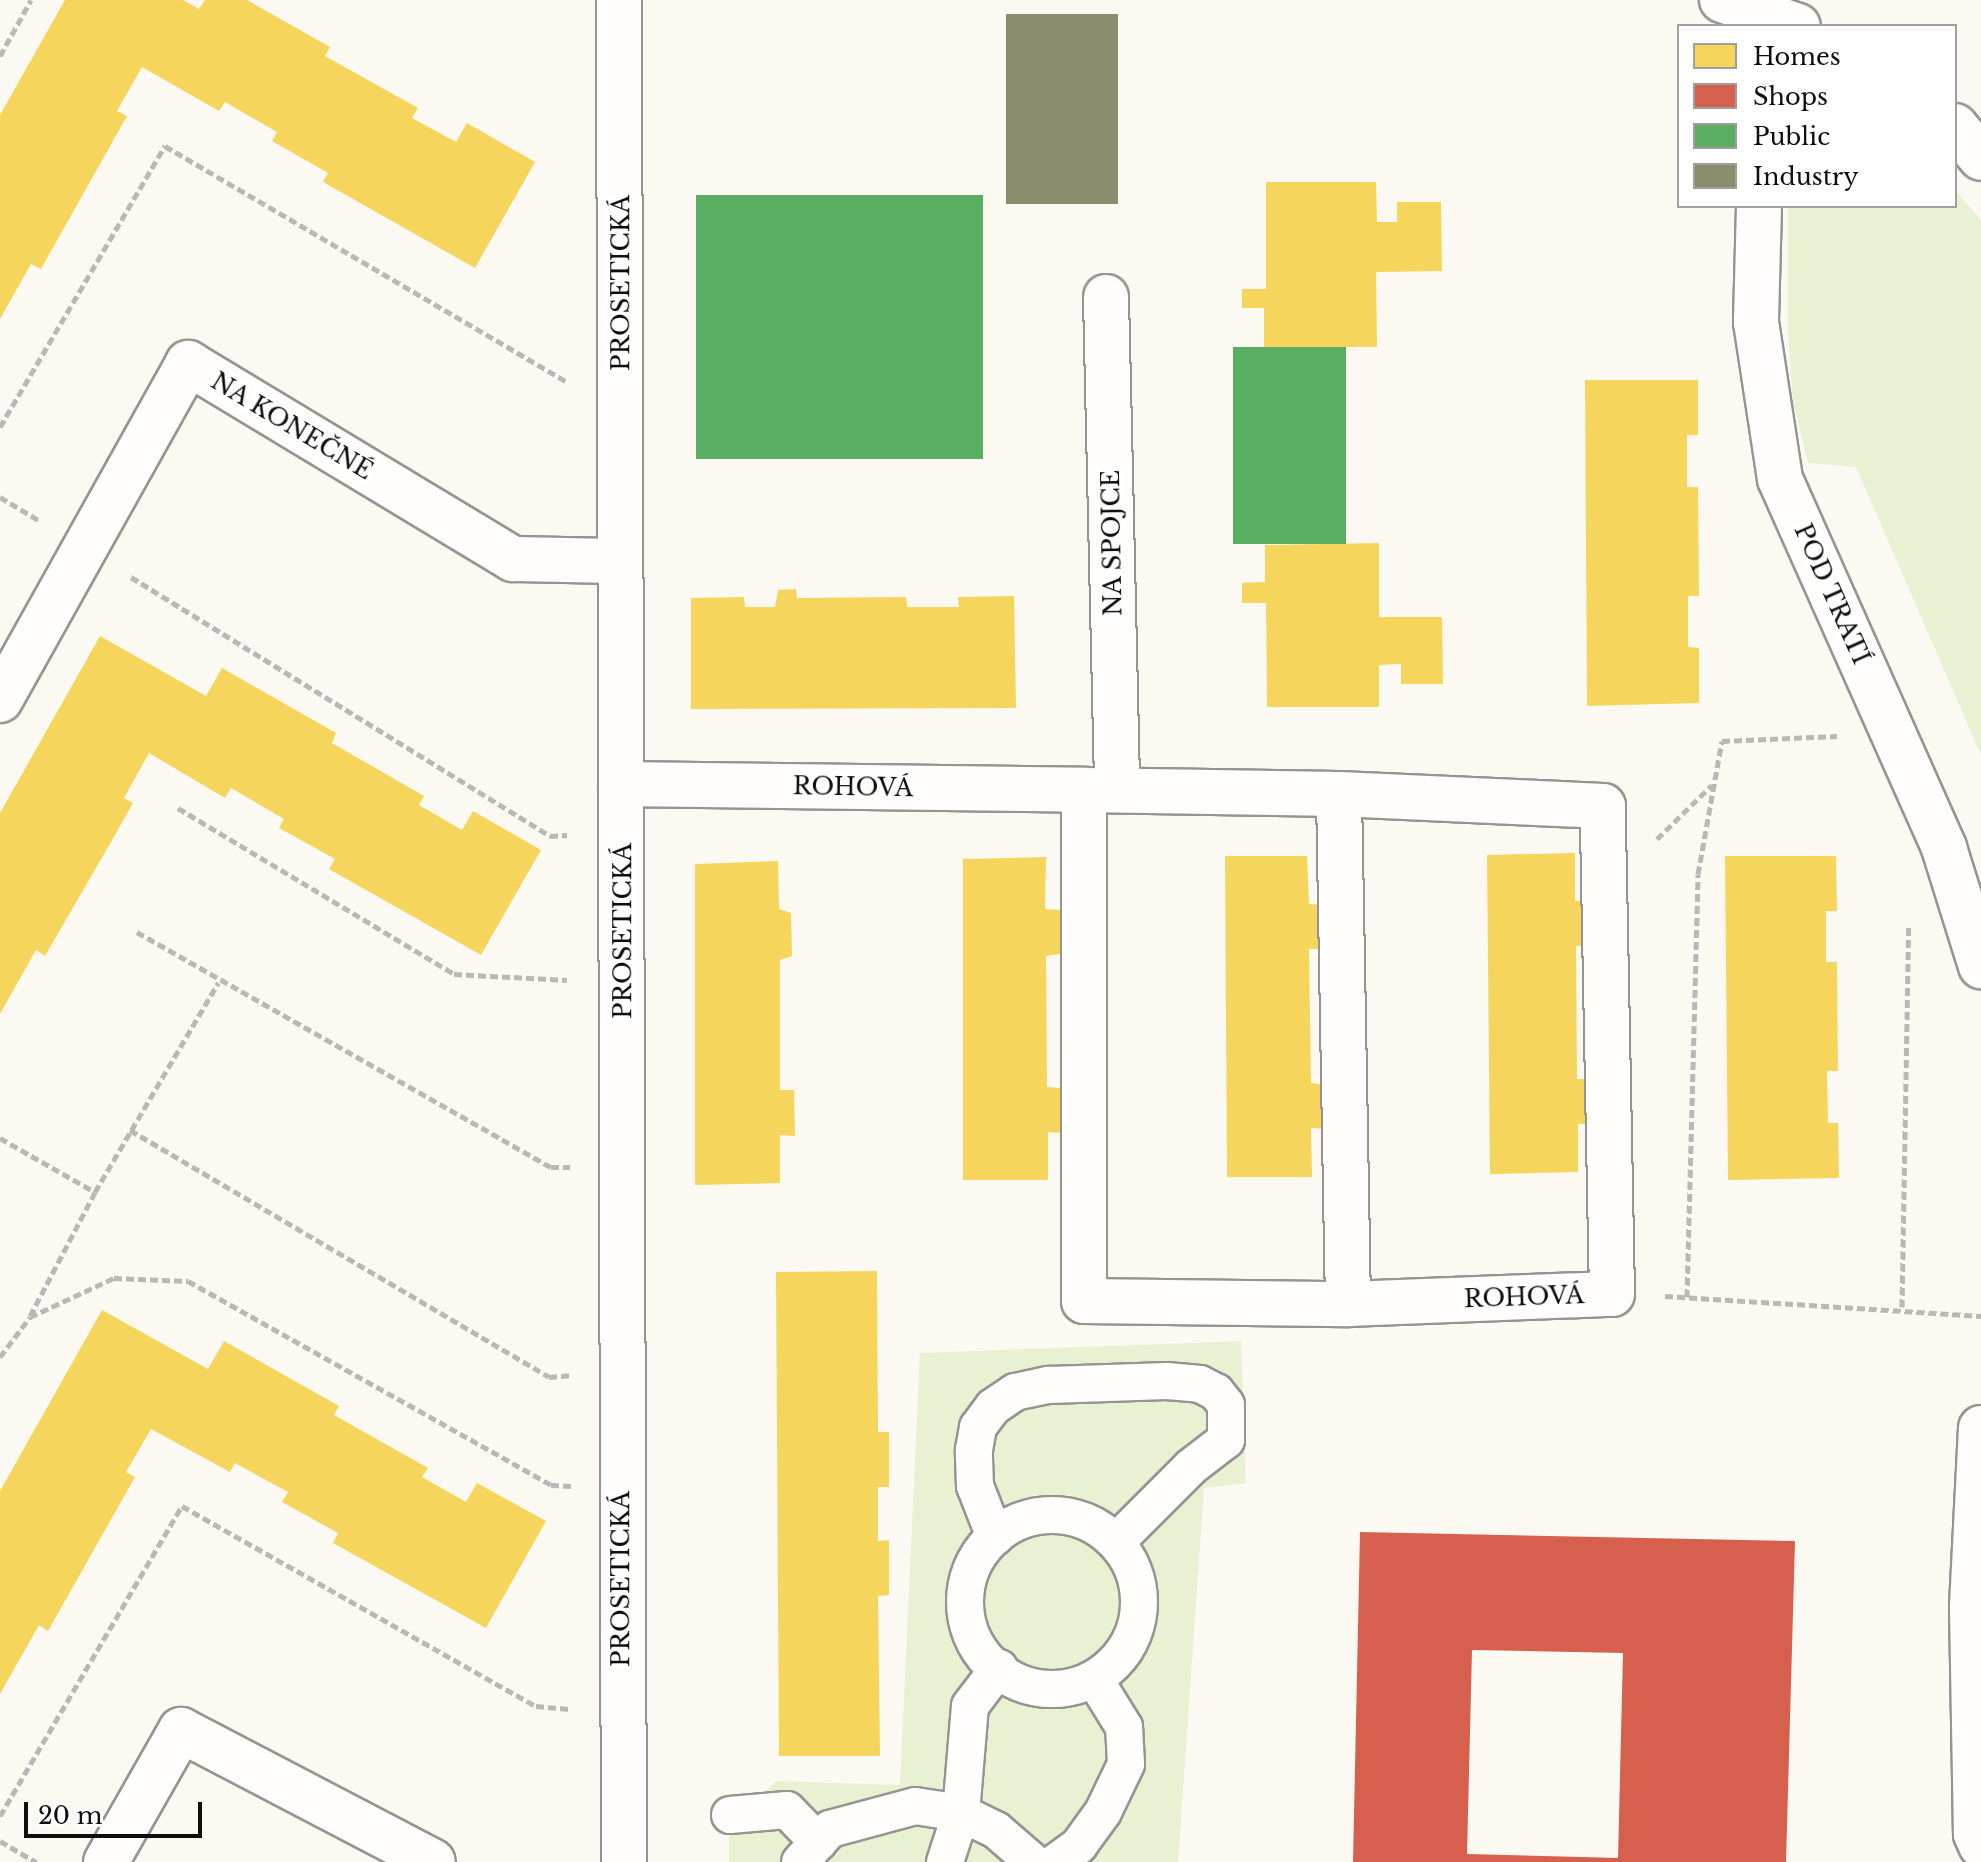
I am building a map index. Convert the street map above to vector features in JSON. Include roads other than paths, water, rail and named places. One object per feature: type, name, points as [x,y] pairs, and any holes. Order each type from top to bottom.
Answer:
[{"type":"street","name":"PROSETICKÁ","points":[[619,0],[622,395],[617,561],[625,982],[620,1167],[624,1862]]},
{"type":"street","points":[[1722,0],[1791,24]]},
{"type":"street","points":[[1957,128],[1981,158]]},
{"type":"street","name":"POD TRATÍ","points":[[1759,208],[1756,322],[1780,479],[1944,848],[1981,966]]},
{"type":"street","name":"NA SPOJCE","points":[[1101,790],[1106,297]]},
{"type":"street","name":"NA KONEČNÉ","points":[[0,700],[188,363],[513,559],[617,561]]},
{"type":"street","name":"ROHOVÁ","points":[[621,784],[1101,790],[1339,794],[1603,806],[1612,1294],[1348,1304],[1084,1301],[1101,790]]},
{"type":"street","points":[[1339,794],[1348,1304]]},
{"type":"street","points":[[1981,1428],[1972,1607],[1976,1834],[1981,1845]]},
{"type":"street","points":[[106,1862],[181,1730],[433,1862]]},
{"type":"lane","points":[[995,1537],[975,1486],[974,1450],[978,1427],[993,1407],[1015,1392],[1049,1385],[1167,1381],[1200,1384],[1216,1392],[1226,1405],[1226,1440],[1191,1467],[1116,1542]]},
{"type":"lane","points":[[1047,1516],[1078,1518],[1116,1542],[1139,1593],[1138,1622],[1126,1647],[1095,1680],[1050,1690],[1026,1684],[999,1668],[978,1646],[964,1615],[962,1590],[976,1554],[995,1537],[1021,1520],[1047,1516]]},
{"type":"lane","points":[[945,1862],[961,1813],[970,1706],[999,1668]]},
{"type":"lane","points":[[1056,1862],[1079,1845],[1103,1812],[1126,1764],[1124,1727],[1095,1680]]},
{"type":"lane","points":[[730,1815],[787,1810],[809,1852],[830,1829],[879,1813],[915,1806],[961,1813],[996,1830],[1033,1862]]}]
